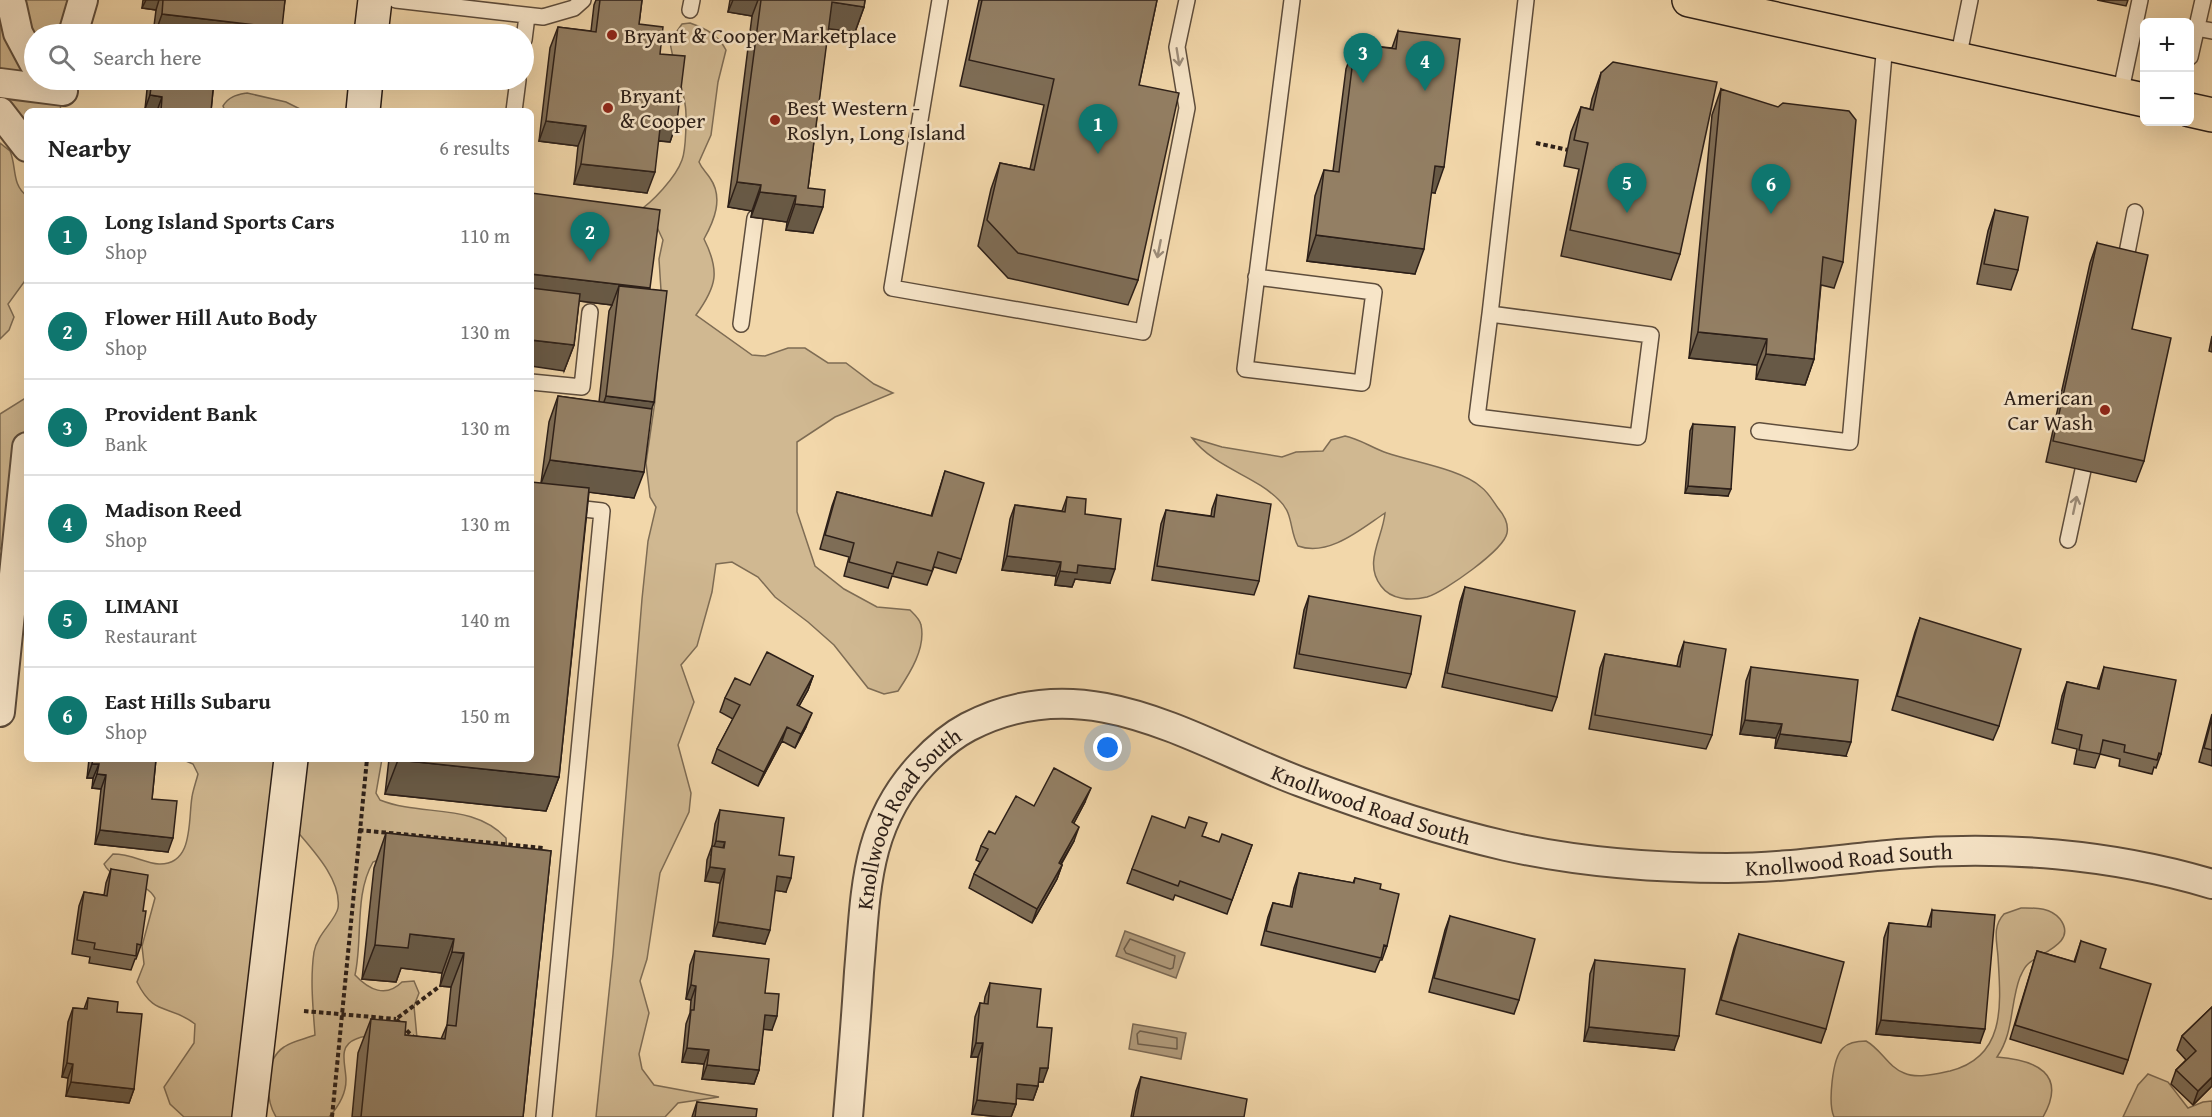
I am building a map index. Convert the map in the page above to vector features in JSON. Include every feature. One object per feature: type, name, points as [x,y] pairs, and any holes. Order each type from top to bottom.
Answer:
[{"type":"main road","points":[[372,24],[375,0]]},
{"type":"main road","points":[[1689,0],[2132,97]]},
{"type":"main road","points":[[363,108],[365,90]]},
{"type":"main road","points":[[2194,111],[2212,115]]},
{"type":"main road","points":[[249,1117],[291,762]]},
{"type":"street","points":[[76,24],[83,0]]},
{"type":"street","points":[[0,33],[13,3]]},
{"type":"street","points":[[13,3],[18,33],[24,44]]},
{"type":"street","points":[[0,83],[24,86]]},
{"type":"street","points":[[0,112],[24,143]]},
{"type":"street","points":[[0,712],[3,652],[24,473]]},
{"type":"street","name":"Knollwood Road South","points":[[848,1117],[868,880],[879,827],[903,784],[934,751],[965,728],[988,718],[1032,705],[1071,702],[1113,707],[1179,730],[1296,780],[1374,809],[1510,847],[1664,867],[1730,868],[1806,864],[1900,854],[2006,851],[2081,857],[2179,874],[2212,884]]},
{"type":"lane","points":[[396,0],[526,16],[559,14],[583,0]]},
{"type":"lane","points":[[940,0],[892,288],[1143,332],[1187,108],[1176,47],[1187,0]]},
{"type":"lane","points":[[1256,277],[1374,292],[1362,383],[1245,369],[1256,277],[1292,0]]},
{"type":"lane","points":[[1490,314],[1651,335],[1638,437],[1478,417],[1526,0]]},
{"type":"lane","points":[[1958,59],[1970,0]]},
{"type":"lane","points":[[2132,97],[2140,0]]},
{"type":"lane","points":[[2194,38],[2203,0]]},
{"type":"lane","points":[[525,24],[526,16]]},
{"type":"lane","points":[[2196,28],[2212,31]]},
{"type":"lane","points":[[1759,431],[1850,442],[1885,43]]},
{"type":"lane","points":[[514,108],[517,90]]},
{"type":"lane","points":[[2124,271],[2135,212]]},
{"type":"lane","points":[[741,324],[755,218]]},
{"type":"lane","points":[[534,382],[582,387],[590,312]]},
{"type":"lane","points":[[2068,540],[2083,470]]},
{"type":"lane","points":[[534,503],[602,511],[544,1117]]},
{"type":"path","points":[[332,1117],[340,1014],[367,762]]},
{"type":"path","points":[[359,830],[569,850]]},
{"type":"path","points":[[396,1019],[440,986]]},
{"type":"path","points":[[304,1011],[396,1019],[419,1043]]},
{"type":"shaded area","points":[[0,0],[82,0],[76,24],[24,24],[24,90],[63,90],[60,108],[24,108],[24,145],[0,112]]},
{"type":"shaded area","points":[[690,23],[711,33],[726,50],[718,82],[711,135],[699,162],[714,186],[717,201],[714,217],[704,239],[712,260],[714,278],[712,287],[696,315],[752,355],[765,356],[788,348],[805,348],[828,363],[846,363],[874,384],[893,393],[835,417],[797,442],[797,512],[815,566],[844,589],[877,607],[910,610],[920,623],[922,634],[919,651],[912,668],[898,691],[884,694],[868,688],[834,645],[775,597],[758,577],[732,562],[716,564],[712,592],[697,646],[681,665],[694,702],[678,745],[691,793],[689,812],[660,873],[647,959],[640,981],[649,1013],[639,1054],[642,1069],[654,1085],[719,1097],[678,1103],[665,1117],[596,1117],[613,954],[642,599],[648,541],[656,507],[650,497],[646,463],[655,401],[662,306],[659,259],[663,240],[655,223],[637,212],[663,189],[675,174],[682,160],[686,109],[670,41],[682,24]]},
{"type":"shaded area","points":[[247,93],[286,102],[298,108],[224,108],[228,100]]},
{"type":"shaded area","points":[[0,143],[10,151],[16,181],[24,193],[24,282],[8,304],[14,317],[9,330],[0,339]]},
{"type":"shaded area","points":[[24,399],[24,588],[15,584],[0,547],[0,414]]},
{"type":"shaded area","points":[[1345,436],[1387,453],[1462,475],[1472,481],[1486,491],[1504,516],[1507,533],[1503,540],[1472,570],[1435,594],[1414,599],[1396,597],[1381,586],[1374,568],[1375,550],[1385,513],[1333,545],[1321,548],[1298,546],[1284,505],[1269,491],[1212,457],[1192,438],[1222,447],[1282,457],[1296,452],[1323,451],[1331,440]]},
{"type":"shaded area","points":[[188,762],[381,762],[376,793],[380,800],[396,805],[478,819],[493,827],[506,838],[507,853],[447,871],[381,859],[373,862],[363,889],[355,975],[366,985],[384,991],[402,982],[414,981],[419,993],[414,1006],[417,1038],[370,1036],[350,1042],[344,1051],[345,1090],[329,1117],[276,1117],[268,1090],[270,1070],[277,1053],[291,1043],[315,1035],[312,983],[314,952],[319,939],[338,908],[338,897],[331,876],[295,829],[250,1117],[184,1117],[170,1104],[164,1087],[194,1043],[195,1024],[156,1006],[137,982],[144,964],[142,946],[155,898],[144,887],[109,871],[104,864],[113,854],[159,864],[170,862],[178,857],[187,840],[192,797],[198,774],[193,764]]},
{"type":"shaded area","points":[[2021,908],[2052,912],[2060,919],[2064,928],[2064,935],[2060,942],[2032,961],[2023,971],[2017,987],[2006,1038],[1997,1057],[2024,1061],[2044,1072],[2052,1089],[2050,1102],[2043,1117],[1834,1117],[1831,1102],[1832,1081],[1839,1053],[1848,1044],[1866,1041],[1898,1070],[1915,1076],[1950,1071],[1968,1064],[1982,1054],[1991,1041],[1999,1010],[1996,934],[1998,924],[2004,914]]},
{"type":"shaded area","points":[[2148,1074],[2168,1082],[2188,1108],[2212,1101],[2212,1117],[2123,1117],[2138,1085]]},
{"type":"water","points":[[1125,931],[1185,953],[1176,978],[1116,956]]},
{"type":"water","points":[[1133,1024],[1186,1033],[1181,1059],[1129,1049]]},
{"type":"building","points":[[163,0],[285,0],[282,24],[248,24],[162,14]]},
{"type":"building","name":"Bryant & Cooper","points":[[600,0],[642,0],[639,24],[663,27],[660,54],[685,56],[677,121],[661,120],[655,172],[581,164],[586,126],[546,121],[558,27],[596,32]]},
{"type":"building","name":"Best Western - Roslyn, Long Island","points":[[761,0],[865,0],[864,7],[832,2],[808,188],[825,190],[823,207],[795,204],[796,196],[760,192],[761,185],[737,182]]},
{"type":"building","points":[[982,0],[1157,0],[1139,85],[1179,93],[1138,280],[1018,253],[987,220],[1000,163],[1034,170],[1054,79],[969,60]]},
{"type":"building","points":[[1398,31],[1460,39],[1444,167],[1435,166],[1424,249],[1316,235],[1324,170],[1339,172],[1355,44],[1396,49]]},
{"type":"building","points":[[1613,62],[1717,82],[1680,254],[1570,230],[1588,143],[1574,140],[1581,107],[1593,110],[1601,73]]},
{"type":"building","points":[[1721,89],[1778,107],[1783,103],[1849,111],[1856,120],[1843,262],[1823,257],[1814,359],[1766,354],[1767,339],[1698,332]]},
{"type":"building","points":[[151,90],[213,90],[211,108],[161,108],[162,97],[150,95]]},
{"type":"building","points":[[534,193],[660,210],[650,288],[534,274]]},
{"type":"building","points":[[1995,210],[2028,217],[2018,270],[1984,264]]},
{"type":"building","name":"American Car Wash","points":[[2097,243],[2148,255],[2132,329],[2171,338],[2144,461],[2053,441]]},
{"type":"building","points":[[619,286],[667,291],[654,402],[606,396]]},
{"type":"building","points":[[534,288],[580,294],[574,345],[534,340]]},
{"type":"building","points":[[558,396],[652,409],[644,472],[550,460]]},
{"type":"building","points":[[1693,424],[1735,427],[1731,489],[1688,486]]},
{"type":"building","points":[[945,471],[984,483],[961,559],[938,552],[932,571],[897,562],[893,574],[849,562],[854,543],[825,535],[837,492],[932,516]]},
{"type":"building","points":[[534,482],[589,488],[559,777],[417,762],[534,762]]},
{"type":"building","points":[[1217,495],[1271,504],[1259,581],[1157,566],[1166,510],[1214,517]]},
{"type":"building","points":[[1067,497],[1086,499],[1085,514],[1121,519],[1115,569],[1078,565],[1077,573],[1060,571],[1061,562],[1007,556],[1015,505],[1065,512]]},
{"type":"building","points":[[1465,587],[1575,611],[1557,697],[1447,673]]},
{"type":"building","points":[[1309,596],[1421,616],[1411,674],[1299,654]]},
{"type":"building","points":[[1920,618],[2021,649],[1999,726],[1897,696]]},
{"type":"building","points":[[1684,642],[1726,649],[1712,735],[1595,715],[1605,654],[1680,667]]},
{"type":"building","points":[[767,652],[813,676],[797,705],[812,713],[801,734],[787,727],[764,772],[717,749],[740,705],[725,698],[735,678],[750,685]]},
{"type":"building","points":[[1751,667],[1858,680],[1851,742],[1780,734],[1782,724],[1745,720]]},
{"type":"building","points":[[2104,667],[2176,680],[2161,754],[2159,753],[2157,760],[2124,752],[2125,745],[2103,740],[2100,754],[2079,750],[2082,735],[2057,729],[2067,682],[2099,689]]},
{"type":"building","points":[[2212,718],[2212,750],[2204,748]]},
{"type":"building","points":[[92,762],[156,762],[152,799],[177,801],[173,838],[100,830],[106,775],[97,774],[99,764],[92,764]]},
{"type":"building","points":[[1054,768],[1091,788],[1072,822],[1079,827],[1059,863],[1062,865],[1037,909],[974,874],[988,849],[981,846],[989,831],[995,834],[1016,796],[1034,806]]},
{"type":"building","points":[[720,810],[784,818],[779,855],[794,857],[791,878],[777,876],[770,930],[718,922],[725,869],[710,867],[712,846],[724,848],[725,842],[716,841]]},
{"type":"building","points":[[1152,816],[1185,828],[1189,817],[1207,823],[1202,836],[1219,842],[1222,834],[1252,845],[1232,900],[1180,881],[1178,886],[1132,869]]},
{"type":"building","points":[[386,833],[551,851],[523,1117],[361,1117],[371,1019],[406,1022],[405,1035],[445,1039],[447,1025],[456,1026],[464,953],[452,952],[454,939],[410,934],[408,948],[375,945]]},
{"type":"building","points":[[111,869],[148,875],[141,945],[137,944],[136,956],[94,949],[95,943],[77,940],[84,892],[107,896]]},
{"type":"building","points":[[1299,873],[1354,883],[1355,878],[1381,884],[1380,889],[1399,894],[1387,946],[1384,945],[1381,958],[1266,931],[1273,903],[1292,907]]},
{"type":"building","points":[[1932,910],[1995,915],[1985,1029],[1881,1020],[1889,923],[1931,927]]},
{"type":"building","points":[[1450,916],[1535,939],[1519,1000],[1434,978]]},
{"type":"building","points":[[1739,934],[1844,962],[1826,1029],[1721,1000]]},
{"type":"building","points":[[2081,941],[2106,949],[2100,968],[2151,984],[2128,1060],[2015,1025],[2037,951],[2075,962]]},
{"type":"building","points":[[695,951],[769,959],[765,993],[779,994],[777,1016],[765,1015],[759,1070],[707,1065],[709,1050],[687,1048],[696,986],[691,985]]},
{"type":"building","points":[[1595,960],[1685,969],[1679,1036],[1589,1027]]},
{"type":"building","points":[[990,983],[1041,989],[1037,1027],[1052,1028],[1048,1068],[1040,1068],[1038,1086],[1017,1084],[1016,1104],[977,1100],[983,1043],[976,1043],[980,1003],[988,1004]]},
{"type":"building","points":[[88,998],[118,1002],[117,1012],[142,1014],[134,1089],[71,1082],[73,1064],[67,1063],[73,1008],[87,1009]]},
{"type":"building","points":[[2212,1007],[2212,1077],[2198,1091],[2176,1070],[2196,1051],[2182,1036]]},
{"type":"building","points":[[1141,1077],[1247,1099],[1244,1117],[1133,1117]]},
{"type":"building","points":[[697,1102],[757,1109],[756,1117],[695,1117]]},
{"type":"place","name":"Bryant & Cooper Marketplace","points":[[612,35]]},
{"type":"place","name":"Provident Bank","points":[[1363,83]]},
{"type":"place","name":"Madison Reed","points":[[1425,91]]},
{"type":"place","name":"Bryant & Cooper","points":[[608,108]]},
{"type":"place","name":"Best Western - Roslyn, Long Island","points":[[775,120]]},
{"type":"place","name":"Long Island Sports Cars","points":[[1098,154]]},
{"type":"place","name":"LIMANI","points":[[1627,213]]},
{"type":"place","name":"East Hills Subaru","points":[[1771,214]]},
{"type":"place","name":"Flower Hill Auto Body","points":[[590,262]]},
{"type":"place","name":"American Car Wash","points":[[2105,410]]}]
